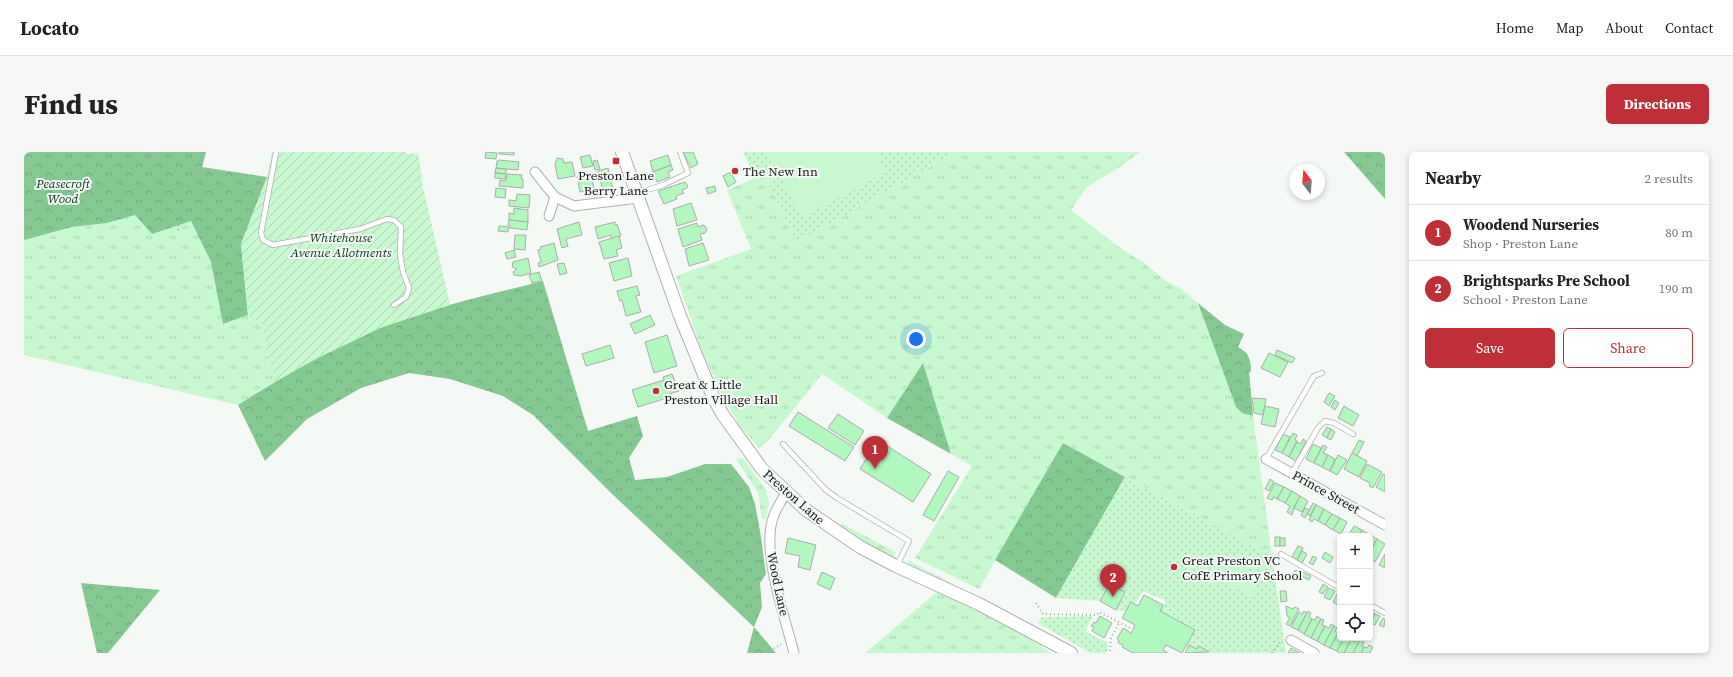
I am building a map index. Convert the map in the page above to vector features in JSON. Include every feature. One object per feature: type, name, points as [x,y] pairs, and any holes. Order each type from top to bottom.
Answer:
[{"type":"street","name":"Preston Lane","points":[[622,152],[686,331],[714,399],[723,416],[762,469],[786,493],[826,525],[860,547],[896,566],[979,604],[1071,653]]},
{"type":"street","points":[[535,172],[555,197],[574,206],[637,196]]},
{"type":"street","points":[[549,216],[555,197]]},
{"type":"street","name":"Prince Street","points":[[1266,459],[1385,526]]},
{"type":"street","name":"Wood Lane","points":[[786,493],[774,515],[770,547],[777,588],[794,653]]},
{"type":"street","points":[[1292,640],[1314,653]]},
{"type":"lane","points":[[276,152],[261,233],[263,240],[273,244],[360,230],[387,219],[394,220],[401,227],[400,260],[409,288],[406,297],[394,305]]},
{"type":"lane","points":[[637,196],[688,173],[680,152]]},
{"type":"lane","points":[[1266,459],[1314,376],[1322,373]]},
{"type":"lane","points":[[1292,473],[1318,428],[1325,421],[1334,423],[1353,434]]},
{"type":"lane","points":[[783,444],[826,490],[909,541],[896,566]]},
{"type":"lane","points":[[1281,554],[1337,586]]},
{"type":"lane","points":[[1373,607],[1385,613]]},
{"type":"path","points":[[24,214],[45,208],[72,196],[100,187],[121,176],[158,152]]},
{"type":"path","points":[[178,230],[183,206],[190,190],[202,152]]},
{"type":"path","points":[[1036,603],[1043,614],[1097,615],[1099,612],[1130,628]]},
{"type":"path","points":[[1110,651],[1111,638],[1119,623]]},
{"type":"path","points":[[767,653],[790,638]]},
{"type":"green space","name":"Peasecroft Wood","points":[[24,152],[206,152],[202,167],[267,177],[241,244],[248,315],[223,324],[211,262],[191,221],[152,234],[135,215],[107,223],[72,227],[24,240]]},
{"type":"green space","name":"Whitehouse Avenue Allotments","points":[[272,152],[418,153],[423,187],[450,305],[380,328],[312,361],[275,382],[267,353],[262,323],[248,315],[241,244],[267,177]]},
{"type":"green space","points":[[743,152],[956,152],[797,242],[768,181],[755,178]]},
{"type":"green space","points":[[768,152],[876,152],[886,172],[802,217]]},
{"type":"green space","points":[[956,152],[1140,152],[1120,167],[1087,187],[1071,210],[1120,248],[1144,263],[1166,281],[1180,288],[1198,303],[1236,407],[1242,413],[1253,416],[1272,556],[1063,443],[979,589],[915,558],[972,466],[951,454],[923,364],[887,418],[822,374],[768,441],[759,448],[739,425],[723,397],[702,351],[676,276],[751,249],[727,190],[755,178],[768,181],[797,242]]},
{"type":"green space","points":[[1344,152],[1385,152],[1385,199]]},
{"type":"green space","points":[[135,215],[152,234],[191,220],[211,262],[223,324],[248,315],[262,323],[267,353],[275,382],[238,405],[24,355],[24,240],[72,227],[107,223]]},
{"type":"green space","points":[[543,281],[588,431],[637,416],[643,436],[629,458],[635,480],[667,477],[705,464],[731,464],[749,487],[755,504],[766,574],[760,583],[762,607],[754,627],[610,492],[533,415],[503,396],[450,379],[409,373],[361,388],[307,419],[265,461],[238,405],[325,354],[380,328],[420,314],[481,296]]},
{"type":"green space","points":[[1198,303],[1225,325],[1244,334],[1238,347],[1247,354],[1251,363],[1251,372],[1249,371],[1253,416],[1242,413],[1236,407]]},
{"type":"green space","points":[[923,363],[951,454],[887,418]]},
{"type":"green space","points":[[1063,443],[1125,477],[1056,598],[995,560]]},
{"type":"green space","points":[[743,458],[766,490],[769,503],[766,519],[762,519],[758,493],[736,459]]},
{"type":"green space","name":"Great Preston VC CofE Primary School","points":[[1125,477],[1272,556],[1286,653],[1209,653],[1199,647],[1197,649],[1187,644],[1160,611],[1166,601],[1156,596],[1155,597],[1143,591],[1135,604],[1131,602],[1126,611],[1116,610],[1125,592],[1119,589],[1121,585],[1112,580],[1100,601],[1056,598]]},
{"type":"green space","points":[[841,523],[897,553],[891,557],[840,530]]},
{"type":"green space","points":[[908,560],[973,595],[909,566]]},
{"type":"green space","points":[[1231,560],[1261,577],[1251,597],[1221,579]]},
{"type":"green space","points":[[81,583],[160,590],[108,653],[97,653]]},
{"type":"green space","points":[[938,591],[1042,645],[1041,647],[1051,653],[865,653]]},
{"type":"green space","points":[[1093,616],[1085,631],[1108,643],[1106,653],[1090,653],[1038,623],[1042,617]]},
{"type":"green space","points":[[754,627],[776,653],[747,653]]},
{"type":"building","points":[[486,152],[497,153],[496,159],[485,158]]},
{"type":"building","points":[[499,152],[514,152],[514,155],[499,154]]},
{"type":"building","points":[[683,152],[693,152],[698,164],[691,168]]},
{"type":"building","points":[[590,155],[593,166],[583,168],[580,157]]},
{"type":"building","points":[[668,155],[671,165],[653,172],[650,161]]},
{"type":"building","points":[[557,158],[563,159],[564,163],[572,162],[575,176],[558,179],[555,165]]},
{"type":"building","points":[[597,160],[600,169],[595,170],[593,161]]},
{"type":"building","points":[[497,161],[519,162],[518,170],[496,168]]},
{"type":"building","points":[[671,165],[673,170],[668,172],[670,177],[657,182],[653,172]]},
{"type":"building","points":[[496,168],[506,169],[506,174],[495,173]]},
{"type":"building","points":[[608,168],[613,188],[603,191],[598,171]]},
{"type":"building","points":[[731,172],[736,182],[728,187],[723,176]]},
{"type":"building","points":[[495,173],[506,174],[505,179],[495,178]]},
{"type":"building","points":[[507,174],[522,175],[521,179],[523,179],[523,188],[499,186],[500,180],[506,181]]},
{"type":"building","points":[[591,174],[594,189],[580,192],[577,177]]},
{"type":"building","points":[[685,182],[688,186],[682,190],[684,193],[676,196],[677,199],[664,204],[658,191]]},
{"type":"building","points":[[715,186],[716,191],[708,194],[706,188]]},
{"type":"building","points":[[496,188],[506,189],[505,198],[495,197]]},
{"type":"building","points":[[517,194],[530,195],[529,208],[509,206],[509,200],[516,201]]},
{"type":"building","points":[[691,203],[697,220],[677,226],[673,209]]},
{"type":"building","points":[[514,208],[528,210],[528,222],[509,220],[509,213],[514,214]]},
{"type":"building","points":[[509,220],[528,222],[527,230],[510,228],[508,225]]},
{"type":"building","points":[[579,222],[582,235],[566,239],[568,246],[562,248],[557,229]]},
{"type":"building","points":[[615,222],[621,236],[611,239],[611,235],[598,239],[595,227]]},
{"type":"building","points":[[697,223],[698,227],[703,225],[707,230],[705,233],[700,234],[702,240],[683,247],[678,229]]},
{"type":"building","points":[[499,226],[509,227],[508,232],[498,231]]},
{"type":"building","points":[[515,235],[526,235],[525,250],[514,249]]},
{"type":"building","points":[[619,236],[622,248],[616,250],[618,256],[604,259],[599,242]]},
{"type":"building","points":[[554,243],[558,260],[539,267],[538,263],[541,262],[538,250],[541,249],[540,247]]},
{"type":"building","points":[[703,243],[709,260],[689,266],[685,249]]},
{"type":"building","points":[[514,250],[516,257],[507,259],[505,253]]},
{"type":"building","points":[[528,258],[531,273],[521,276],[514,275],[513,272],[517,269],[512,267],[513,262]]},
{"type":"building","points":[[628,258],[632,276],[614,281],[609,263]]},
{"type":"building","points":[[564,263],[567,273],[560,275],[557,264]]},
{"type":"building","points":[[539,272],[542,281],[532,283],[529,275]]},
{"type":"building","points":[[637,286],[640,295],[636,296],[641,312],[626,316],[622,300],[620,301],[617,291]]},
{"type":"building","points":[[650,315],[655,325],[635,334],[630,324]]},
{"type":"building","points":[[667,335],[677,366],[654,373],[645,342]]},
{"type":"building","points":[[610,345],[614,358],[586,366],[582,354]]},
{"type":"building","points":[[1277,350],[1295,358],[1292,363],[1275,355]]},
{"type":"building","points":[[1269,353],[1288,362],[1280,377],[1261,368]]},
{"type":"building","name":"Great & Little Preston Village Hall","points":[[672,374],[679,391],[669,394],[670,397],[638,407],[632,390],[664,380],[663,377]]},
{"type":"building","points":[[1329,393],[1335,396],[1329,406],[1324,402]]},
{"type":"building","points":[[1252,398],[1266,399],[1263,415],[1254,413]]},
{"type":"building","points":[[1335,400],[1339,403],[1335,410],[1331,407]]},
{"type":"building","points":[[1265,406],[1279,409],[1275,427],[1261,424]]},
{"type":"building","points":[[1344,406],[1359,415],[1353,426],[1338,418]]},
{"type":"building","points":[[798,412],[854,447],[845,461],[789,426]]},
{"type":"building","points":[[838,414],[864,431],[855,445],[828,428]]},
{"type":"building","points":[[1327,427],[1331,429],[1327,438],[1322,435]]},
{"type":"building","points":[[1331,429],[1335,432],[1331,440],[1327,438]]},
{"type":"building","points":[[1293,433],[1297,435],[1295,440],[1297,441],[1289,457],[1282,453]]},
{"type":"building","points":[[1283,434],[1290,437],[1282,453],[1275,450]]},
{"type":"building","points":[[1303,439],[1306,441],[1296,461],[1289,457],[1297,442],[1301,444]]},
{"type":"building","points":[[878,440],[931,474],[913,502],[860,469]]},
{"type":"building","points":[[1359,440],[1364,442],[1357,456],[1352,453]]},
{"type":"building","points":[[1313,444],[1321,448],[1314,463],[1306,459]]},
{"type":"building","points":[[1323,445],[1327,447],[1323,453],[1328,455],[1322,467],[1314,463]]},
{"type":"building","points":[[1352,453],[1367,461],[1359,477],[1344,469]]},
{"type":"building","points":[[1328,455],[1335,459],[1330,471],[1322,467]]},
{"type":"building","points":[[1338,455],[1347,460],[1337,475],[1330,471]]},
{"type":"building","points":[[1367,464],[1382,472],[1373,488],[1369,486],[1370,483],[1360,478]]},
{"type":"building","points":[[948,471],[959,477],[934,521],[923,515]]},
{"type":"building","points":[[1383,474],[1385,475],[1385,492],[1376,487]]},
{"type":"building","points":[[1270,479],[1274,482],[1269,491],[1265,489]]},
{"type":"building","points":[[1275,483],[1284,487],[1277,499],[1274,497],[1272,500],[1267,498]]},
{"type":"building","points":[[1284,487],[1292,491],[1285,503],[1277,499]]},
{"type":"building","points":[[1292,491],[1300,496],[1292,515],[1287,512],[1290,506],[1285,503]]},
{"type":"building","points":[[1300,496],[1308,501],[1302,512],[1294,508]]},
{"type":"building","points":[[1313,503],[1316,505],[1310,516],[1307,514]]},
{"type":"building","points":[[1316,505],[1324,509],[1318,521],[1314,519],[1312,522],[1309,520]]},
{"type":"building","points":[[1305,508],[1309,510],[1305,518],[1301,515]]},
{"type":"building","points":[[1324,509],[1332,514],[1325,525],[1318,521]]},
{"type":"building","points":[[1332,514],[1340,518],[1333,530],[1325,525]]},
{"type":"building","points":[[1340,518],[1347,522],[1342,533],[1333,530]]},
{"type":"building","points":[[1354,526],[1362,530],[1360,533],[1350,533]]},
{"type":"building","points":[[1275,537],[1280,537],[1280,546],[1275,546]]},
{"type":"building","points":[[1373,537],[1377,539],[1373,546]]},
{"type":"building","points":[[788,538],[816,545],[810,570],[798,567],[800,556],[785,553]]},
{"type":"building","points":[[1280,538],[1285,538],[1285,546],[1280,546]]},
{"type":"building","points":[[1377,539],[1385,544],[1375,562],[1373,561],[1373,546]]},
{"type":"building","points":[[1298,546],[1303,548],[1297,560],[1292,557]]},
{"type":"building","points":[[1302,551],[1307,554],[1302,563],[1297,560]]},
{"type":"building","points":[[1325,552],[1333,557],[1330,563],[1322,558]]},
{"type":"building","points":[[1385,554],[1385,568],[1379,565]]},
{"type":"building","points":[[1313,556],[1317,558],[1313,565],[1309,563]]},
{"type":"building","points":[[1299,570],[1300,580],[1295,581],[1294,571]]},
{"type":"building","points":[[822,572],[835,578],[830,590],[817,584]]},
{"type":"building","points":[[1303,572],[1311,576],[1309,580],[1301,576]]},
{"type":"building","points":[[1112,580],[1121,585],[1119,589],[1125,592],[1116,610],[1100,601]]},
{"type":"building","points":[[1323,584],[1328,587],[1323,594],[1319,592]]},
{"type":"building","points":[[1329,588],[1335,591],[1330,600],[1324,597]]},
{"type":"building","points":[[1280,591],[1286,591],[1287,601],[1281,602]]},
{"type":"building","points":[[1337,594],[1337,604],[1333,602]]},
{"type":"building","points":[[1144,595],[1163,605],[1160,611],[1195,630],[1182,653],[1166,645],[1163,650],[1168,653],[1133,653],[1118,643],[1119,641],[1117,639],[1123,628],[1131,633],[1135,625],[1122,618],[1131,602],[1138,606]]},
{"type":"building","points":[[1286,606],[1293,609],[1295,607],[1299,609],[1290,626],[1286,624],[1290,618],[1287,616]]},
{"type":"building","points":[[1304,611],[1307,613],[1298,630],[1291,627],[1299,612],[1302,614]]},
{"type":"building","points":[[1308,611],[1311,613],[1309,617],[1312,619],[1304,634],[1298,630]]},
{"type":"building","points":[[1375,614],[1380,616],[1375,625],[1373,624],[1373,618]]},
{"type":"building","points":[[1100,616],[1112,623],[1104,638],[1092,631],[1094,627],[1091,626],[1094,622],[1096,623]]},
{"type":"building","points":[[1317,616],[1321,619],[1311,638],[1304,634],[1312,619],[1315,620]]},
{"type":"building","points":[[1383,618],[1385,619],[1384,627],[1379,625]]},
{"type":"building","points":[[1321,619],[1324,620],[1322,625],[1325,626],[1317,641],[1311,638]]},
{"type":"building","points":[[1331,624],[1334,626],[1324,645],[1317,641],[1325,626],[1329,628]]},
{"type":"building","points":[[1334,626],[1337,628],[1335,631],[1337,635],[1330,648],[1324,645]]},
{"type":"building","points":[[1337,635],[1337,641],[1342,641],[1337,651],[1330,648]]},
{"type":"building","points":[[1342,641],[1350,641],[1344,653],[1339,653],[1337,651]]},
{"type":"building","points":[[1350,641],[1359,641],[1353,653],[1344,653]]},
{"type":"building","points":[[1359,641],[1364,642],[1362,646],[1364,647],[1361,653],[1353,653]]},
{"type":"building","points":[[1189,645],[1197,649],[1199,646],[1209,652],[1185,653]]},
{"type":"building","points":[[1369,645],[1373,647],[1370,653],[1361,653],[1364,647],[1367,648]]},
{"type":"building","points":[[1291,648],[1300,653],[1288,653]]},
{"type":"place","name":"Preston Lane Berry Lane","points":[[616,161]]},
{"type":"place","name":"The New Inn","points":[[735,171]]},
{"type":"place","name":"Great & Little Preston Village Hall","points":[[656,391]]},
{"type":"place","name":"Woodend Nurseries","points":[[875,469]]},
{"type":"place","name":"Great Preston VC CofE Primary School","points":[[1174,567]]},
{"type":"place","name":"Brightsparks Pre School","points":[[1113,597]]}]
